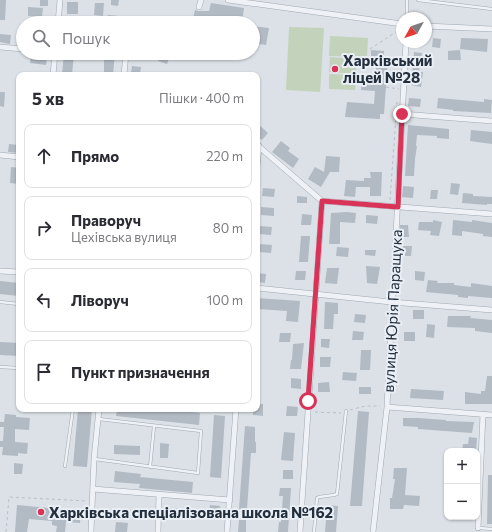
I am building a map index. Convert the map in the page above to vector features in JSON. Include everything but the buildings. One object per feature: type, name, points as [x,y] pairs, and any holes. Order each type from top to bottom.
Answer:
[{"type":"street","points":[[59,16],[60,0]]},
{"type":"street","points":[[198,7],[201,0]]},
{"type":"street","points":[[228,0],[396,23]]},
{"type":"street","points":[[432,26],[492,29]]},
{"type":"street","points":[[0,47],[16,48]]},
{"type":"street","name":"вулиця Юрія Паращука","points":[[373,532],[387,407],[391,302],[398,207],[403,89],[403,48]]},
{"type":"street","points":[[53,72],[54,60]]},
{"type":"street","points":[[124,72],[125,60]]},
{"type":"street","points":[[402,114],[492,121]]},
{"type":"street","points":[[260,147],[322,201],[492,214]]},
{"type":"street","points":[[0,155],[16,157]]},
{"type":"street","points":[[300,532],[322,201]]},
{"type":"street","points":[[0,271],[16,272]]},
{"type":"street","points":[[260,288],[391,302],[492,310]]},
{"type":"street","points":[[387,407],[492,414]]},
{"type":"street","points":[[91,532],[94,459],[100,412]]},
{"type":"street","points":[[227,532],[236,412]]},
{"type":"street","points":[[478,528],[483,414]]},
{"type":"street","points":[[93,489],[230,500]]},
{"type":"street","points":[[158,532],[159,495]]},
{"type":"lane","points":[[407,0],[407,12]]},
{"type":"lane","points":[[418,0],[492,9]]},
{"type":"lane","points":[[0,302],[16,304]]},
{"type":"lane","points":[[0,367],[16,368]]},
{"type":"lane","points":[[314,532],[317,498],[334,496],[337,494],[346,411]]},
{"type":"lane","points":[[66,466],[73,412]]},
{"type":"lane","points":[[94,459],[198,473],[202,431],[99,419]]},
{"type":"lane","points":[[150,467],[154,426]]},
{"type":"lane","points":[[478,528],[492,529]]},
{"type":"path","points":[[370,49],[396,32]]},
{"type":"path","points":[[386,87],[403,89]]},
{"type":"path","points":[[390,206],[397,96]]},
{"type":"path","points":[[6,532],[9,497],[92,501]]},
{"type":"green space","points":[[289,27],[324,28],[320,92],[286,90]]},
{"type":"green space","points":[[330,36],[368,38],[367,57],[329,56]]},
{"type":"green space","points":[[330,57],[357,59],[356,74],[329,72]]},
{"type":"green space","points":[[329,74],[356,75],[355,90],[329,89]]},
{"type":"place","name":"Харківський ліцей №28","points":[[335,69]]},
{"type":"place","name":"Харківська спеціалізована школа №162","points":[[41,512]]},
{"type":"route","points":[[308,401],[322,201],[398,207],[402,114]]}]
